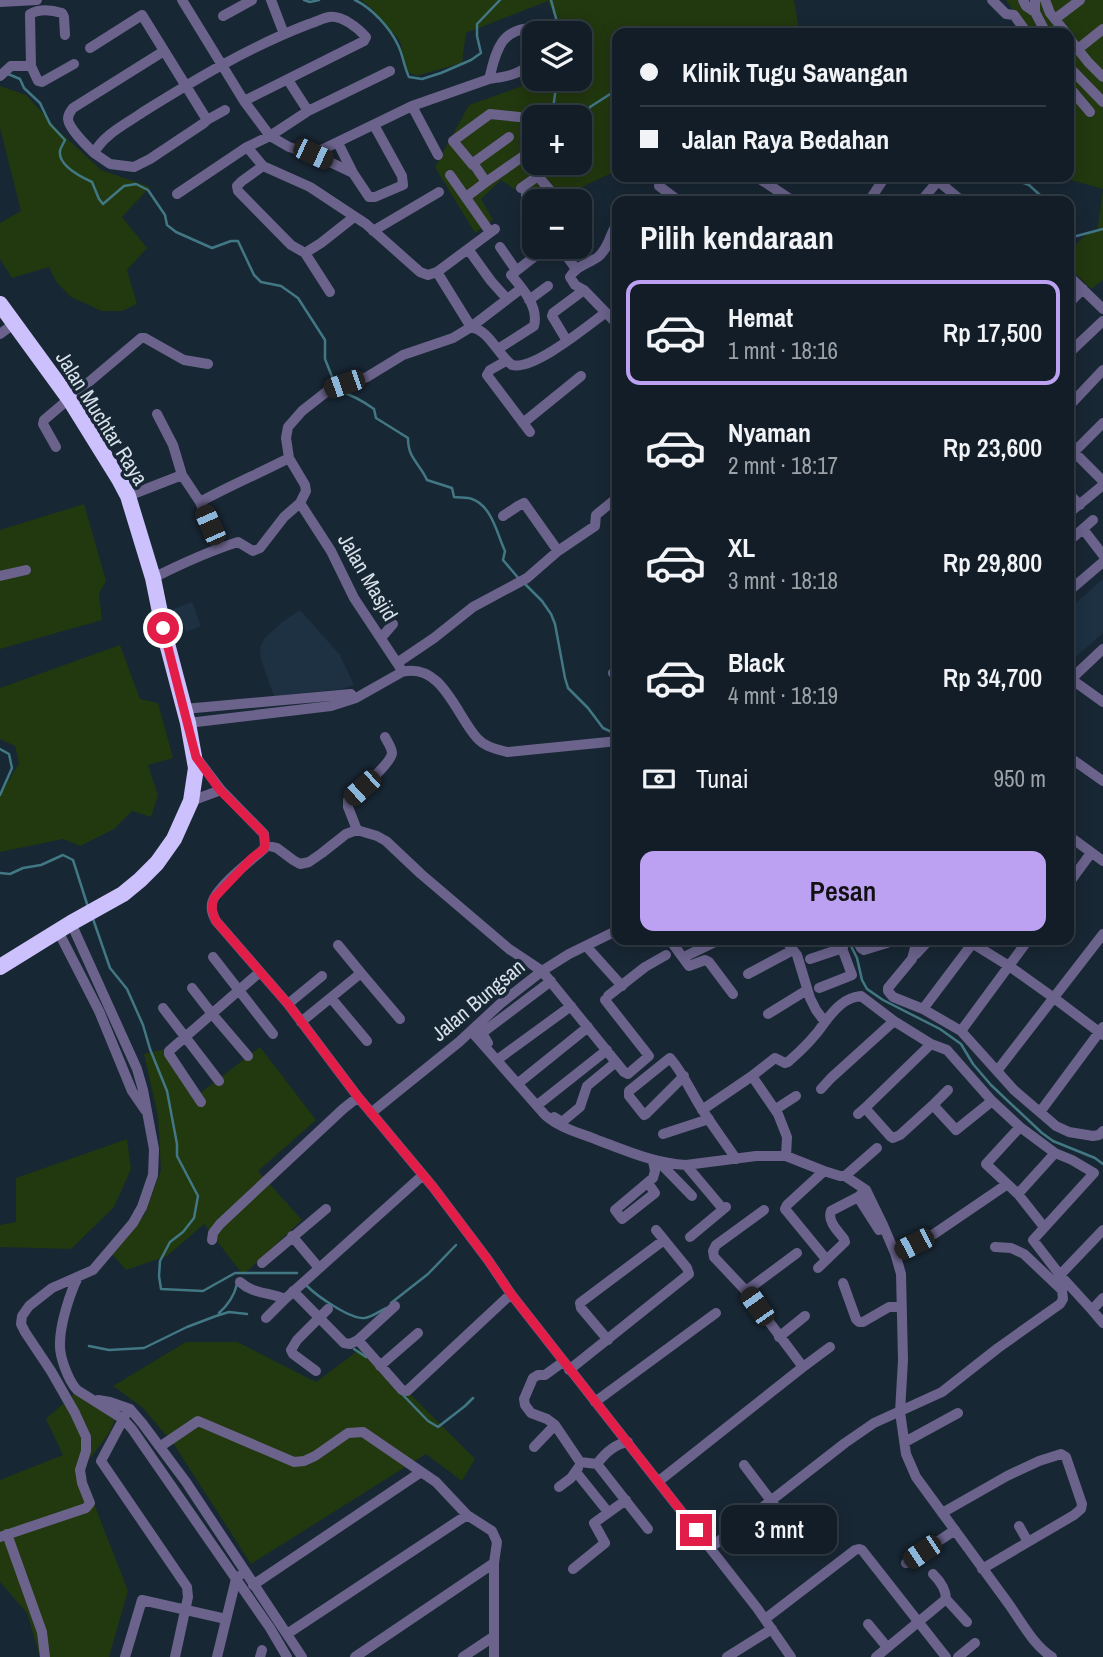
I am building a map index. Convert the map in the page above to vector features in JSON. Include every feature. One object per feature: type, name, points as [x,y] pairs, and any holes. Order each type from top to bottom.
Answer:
[{"type":"highway","name":"Jalan Muchtar Raya","points":[[0,304],[70,400],[128,496],[153,578],[196,757],[191,801],[174,839],[157,863],[123,894],[0,967]]},
{"type":"street","points":[[0,2],[37,0]]},
{"type":"street","points":[[182,0],[244,101],[270,136],[289,147],[313,154],[353,173]]},
{"type":"street","points":[[223,16],[252,0]]},
{"type":"street","points":[[271,0],[284,34]]},
{"type":"street","points":[[992,0],[1006,14],[1014,15],[1023,28]]},
{"type":"street","points":[[1023,0],[1026,6],[1035,6],[1044,28]]},
{"type":"street","points":[[1045,0],[1050,13],[1062,28]]},
{"type":"street","points":[[1055,19],[1080,0]]},
{"type":"street","points":[[65,35],[62,13],[49,11],[30,14],[31,66],[41,82],[74,64]]},
{"type":"street","points":[[90,48],[142,15],[207,120]]},
{"type":"street","points":[[94,153],[102,141],[186,85],[284,34],[331,16],[357,28],[366,37],[364,41],[244,101]]},
{"type":"street","points":[[1078,49],[1103,29]]},
{"type":"street","points":[[489,79],[496,51],[507,36],[522,30]]},
{"type":"street","points":[[1074,44],[1102,76]]},
{"type":"street","points":[[164,51],[73,108],[68,120],[94,153],[106,163],[134,167],[225,110]]},
{"type":"street","points":[[5,69],[31,66]]},
{"type":"street","points":[[313,154],[412,106],[522,70]]},
{"type":"street","points":[[177,194],[247,147],[270,136],[308,111],[390,71]]},
{"type":"street","points":[[1074,72],[1103,102]]},
{"type":"street","points":[[288,80],[308,111]]},
{"type":"street","points":[[1074,93],[1090,112]]},
{"type":"street","points":[[412,106],[438,155]]},
{"type":"street","points":[[486,182],[453,141],[490,114],[519,117]]},
{"type":"street","points":[[338,143],[369,197],[403,185],[402,176],[374,125]]},
{"type":"street","points":[[473,165],[509,137]]},
{"type":"street","points":[[247,147],[263,166],[301,181],[355,216],[420,272],[428,275],[437,272],[492,230],[450,175]]},
{"type":"street","points":[[466,197],[522,157],[549,189]]},
{"type":"street","points":[[263,166],[242,181],[237,186],[238,191],[291,245],[305,253],[330,292]]},
{"type":"street","points":[[521,188],[538,176]]},
{"type":"street","points":[[764,182],[786,196]]},
{"type":"street","points":[[940,182],[956,196]]},
{"type":"street","points":[[659,186],[672,196]]},
{"type":"street","points":[[373,231],[439,192]]},
{"type":"street","points":[[305,253],[355,216]]},
{"type":"street","points":[[612,235],[604,252],[576,268],[570,276],[575,285],[584,290],[612,319]]},
{"type":"street","points":[[500,247],[516,270]]},
{"type":"street","points":[[468,250],[507,299]]},
{"type":"street","points":[[498,349],[534,326],[536,317],[529,300],[511,275],[531,259]]},
{"type":"street","points":[[570,259],[576,268]]},
{"type":"street","points":[[437,272],[471,327],[478,329],[506,361],[518,367],[525,366],[567,341],[605,313]]},
{"type":"street","points":[[1074,281],[1103,309]]},
{"type":"street","points":[[529,300],[548,286]]},
{"type":"street","points":[[1074,298],[1083,289]]},
{"type":"street","points":[[567,341],[552,316],[553,313],[584,290]]},
{"type":"street","points":[[153,578],[219,548],[239,542],[253,551],[257,550],[284,517],[300,503],[306,491],[289,458],[286,438],[288,427],[302,411],[330,389],[367,377],[404,355],[453,338],[518,291]]},
{"type":"street","points":[[1074,348],[1103,321]]},
{"type":"street","points":[[0,334],[15,323]]},
{"type":"street","points":[[56,447],[43,424],[44,420],[141,338],[184,360],[208,365]]},
{"type":"street","points":[[506,361],[490,370],[487,375],[527,427],[581,376]]},
{"type":"street","points":[[1074,401],[1103,370]]},
{"type":"street","points":[[157,414],[173,445],[182,475],[200,502],[219,548]]},
{"type":"street","points":[[1074,447],[1103,423]]},
{"type":"street","points":[[1074,451],[1103,483],[1074,509]]},
{"type":"street","points":[[200,502],[289,458]]},
{"type":"street","points":[[128,496],[182,475]]},
{"type":"street","points":[[1074,499],[1080,505]]},
{"type":"street","points":[[186,716],[256,715],[340,700],[367,691],[474,607],[523,580],[558,551],[595,526],[596,515],[612,502]]},
{"type":"street","name":"Jalan Masjid","points":[[300,503],[331,551],[354,598],[399,667]]},
{"type":"street","points":[[503,516],[524,503],[558,551]]},
{"type":"street","points":[[1074,537],[1093,520]]},
{"type":"street","points":[[1083,529],[1103,555]]},
{"type":"street","points":[[1074,587],[1103,562]]},
{"type":"street","points":[[0,576],[26,570]]},
{"type":"street","points":[[381,638],[393,624]]},
{"type":"street","points":[[1074,676],[1103,649]]},
{"type":"street","points":[[399,667],[432,677],[442,685],[477,738],[490,748],[507,752],[612,741]]},
{"type":"street","points":[[1074,683],[1103,702]]},
{"type":"street","points":[[186,716],[255,702],[340,700]]},
{"type":"street","points":[[255,702],[256,715]]},
{"type":"street","points":[[357,830],[348,800],[373,778],[391,756],[391,749],[385,737]]},
{"type":"street","points":[[196,757],[220,790],[264,834],[264,849],[214,898],[211,905],[216,921],[288,1004],[358,1097],[468,1232],[511,1294],[769,1624],[791,1657]]},
{"type":"street","points":[[1074,761],[1103,781]]},
{"type":"street","points":[[191,801],[220,790]]},
{"type":"street","points":[[265,845],[277,848],[300,864],[309,862],[357,830],[386,841],[509,949],[542,971],[624,1072],[628,1073],[649,1056],[607,998],[666,955]]},
{"type":"street","points":[[1074,840],[1103,861]]},
{"type":"street","points":[[1074,876],[1091,853]]},
{"type":"street","points":[[45,1657],[42,1632],[4,1536],[86,1508],[89,1503],[80,1470],[86,1451],[86,1437],[51,1371],[25,1332],[21,1324],[22,1316],[29,1306],[52,1288],[93,1270],[133,1223],[142,1207],[153,1175],[154,1149],[137,1069],[70,924]]},
{"type":"street","name":"Jalan Bungsan","points":[[371,1112],[542,971],[612,933]]},
{"type":"street","points":[[997,1071],[1103,934]]},
{"type":"street","points":[[338,945],[400,1019]]},
{"type":"street","points":[[674,945],[689,966],[705,960],[709,962],[733,994]]},
{"type":"street","points":[[688,955],[709,945]]},
{"type":"street","points":[[789,945],[797,955],[813,989],[816,1010],[825,1022]]},
{"type":"street","points":[[810,959],[839,945]]},
{"type":"street","points":[[768,1014],[813,989],[852,975],[841,945]]},
{"type":"street","points":[[860,945],[864,950],[879,945]]},
{"type":"street","points":[[912,959],[916,945]]},
{"type":"street","points":[[925,945],[891,983],[888,991],[893,997],[923,1009],[961,1031],[1025,1101],[1056,1126],[1069,1132],[1093,1136],[1103,1131]]},
{"type":"street","points":[[923,1009],[969,945]]},
{"type":"street","points":[[978,945],[1102,1032],[1040,1112]]},
{"type":"street","points":[[961,1031],[1024,945]]},
{"type":"street","points":[[586,946],[622,986]]},
{"type":"street","points":[[748,974],[793,950]]},
{"type":"street","points":[[213,957],[272,1034]]},
{"type":"street","points":[[201,1102],[169,1054],[170,1050],[260,972]]},
{"type":"street","points":[[301,1022],[361,973]]},
{"type":"street","points":[[288,1004],[322,976]]},
{"type":"street","points":[[551,981],[482,1033],[501,1057],[540,1103],[562,1122],[580,1107],[589,1084],[616,1062]]},
{"type":"street","points":[[192,988],[248,1056]]},
{"type":"street","points":[[663,1135],[706,1114],[775,1058],[788,1062],[811,1041],[832,1013],[852,997],[861,996],[894,1021],[931,1044],[947,1050],[992,1101],[1020,1127],[1055,1153],[1098,1175],[1033,1240],[1103,1323]]},
{"type":"street","points":[[331,998],[367,1041]]},
{"type":"street","points":[[501,1057],[571,1006]]},
{"type":"street","points":[[163,1008],[219,1081]]},
{"type":"street","points":[[821,1089],[894,1021]]},
{"type":"street","points":[[521,1081],[588,1027]]},
{"type":"street","points":[[471,1031],[555,1123],[578,1133],[656,1162],[686,1165],[769,1155],[786,1156],[845,1176],[862,1194],[878,1213],[901,1274],[903,1360],[900,1412],[906,1454],[916,1477],[1049,1656]]},
{"type":"street","points":[[931,1044],[862,1111],[893,1138],[900,1135],[948,1090]]},
{"type":"street","points":[[540,1103],[607,1050]]},
{"type":"street","points":[[684,1076],[644,1115],[629,1096],[629,1091],[670,1058],[684,1076],[736,1158]]},
{"type":"street","points":[[752,1076],[776,1109],[787,1138],[786,1156]]},
{"type":"street","points":[[776,1109],[796,1096]]},
{"type":"street","points":[[212,1240],[213,1233],[220,1224],[358,1097]]},
{"type":"street","points":[[933,1105],[956,1130],[992,1101]]},
{"type":"street","points":[[1020,1127],[986,1163],[1018,1194],[1044,1227]]},
{"type":"street","points":[[845,1176],[877,1148]]},
{"type":"street","points":[[1018,1194],[1055,1153]]},
{"type":"street","points":[[648,1183],[653,1178],[656,1162]]},
{"type":"street","points":[[656,1162],[692,1196]]},
{"type":"street","points":[[686,1165],[726,1207],[690,1237]]},
{"type":"street","points":[[824,1171],[785,1209],[826,1259]]},
{"type":"street","points":[[266,1318],[423,1175]]},
{"type":"street","points":[[895,1253],[934,1234],[1003,1187]]},
{"type":"street","points":[[818,1268],[845,1242],[830,1220],[831,1211],[862,1194]]},
{"type":"street","points":[[862,1194],[879,1230]]},
{"type":"street","points":[[262,1264],[326,1209]]},
{"type":"street","points":[[764,1210],[716,1245],[714,1257],[746,1291],[803,1367]]},
{"type":"street","points":[[608,1512],[578,1467],[555,1425],[531,1413],[524,1399],[533,1378],[566,1366],[608,1340],[689,1274],[689,1270],[656,1230]]},
{"type":"street","points":[[1060,1275],[1103,1230]]},
{"type":"street","points":[[292,1236],[319,1268]]},
{"type":"street","points":[[608,1340],[581,1308],[580,1303],[664,1240]]},
{"type":"street","points":[[710,1548],[845,1443],[874,1423],[942,1392],[1063,1299],[1062,1290],[1024,1254],[1010,1248],[995,1247]]},
{"type":"street","points":[[746,1291],[797,1253]]},
{"type":"street","points":[[71,1384],[60,1343],[72,1288],[78,1277]]},
{"type":"street","points":[[240,1282],[256,1292],[289,1295],[344,1343],[350,1344],[358,1340],[395,1306]]},
{"type":"street","points":[[843,1283],[859,1322],[889,1307],[901,1307]]},
{"type":"street","points":[[358,1340],[402,1390],[407,1391],[511,1294]]},
{"type":"street","points":[[1092,1310],[1103,1298]]},
{"type":"street","points":[[316,1371],[291,1350],[328,1310]]},
{"type":"street","points":[[595,1402],[716,1313]]},
{"type":"street","points":[[779,1337],[805,1316]]},
{"type":"street","points":[[380,1366],[418,1333]]},
{"type":"street","points":[[659,1482],[830,1347]]},
{"type":"street","points":[[51,1371],[92,1399],[127,1414],[161,1446],[287,1657]]},
{"type":"street","points":[[905,1442],[958,1413]]},
{"type":"street","points":[[127,1414],[148,1449],[240,1575],[253,1585],[302,1657]]},
{"type":"street","points":[[127,1414],[101,1461],[187,1587],[186,1609],[175,1657]]},
{"type":"street","points":[[161,1446],[198,1421],[294,1462],[315,1456],[348,1433],[363,1432],[436,1482],[467,1515],[492,1531],[495,1536],[494,1657]]},
{"type":"street","points":[[534,1447],[555,1425]]},
{"type":"street","points":[[559,1487],[578,1467],[597,1464],[608,1451],[621,1443],[628,1443]]},
{"type":"street","points":[[942,1513],[1039,1461],[1063,1454],[1066,1457],[1081,1499],[1081,1509],[982,1569]]},
{"type":"street","points":[[597,1464],[648,1529]]},
{"type":"street","points":[[744,1465],[803,1543]]},
{"type":"street","points":[[253,1585],[421,1472]]},
{"type":"street","points":[[573,1569],[605,1543],[594,1524],[626,1500]]},
{"type":"street","points":[[287,1634],[467,1515]]},
{"type":"street","points":[[1019,1526],[1028,1542]]},
{"type":"street","points":[[906,1563],[955,1530]]},
{"type":"street","points":[[727,1657],[859,1549],[946,1657]]},
{"type":"street","points":[[355,1657],[494,1563]]},
{"type":"street","points":[[933,1574],[941,1582],[946,1599],[967,1622]]},
{"type":"street","points":[[217,1657],[240,1575]]},
{"type":"street","points":[[876,1657],[946,1599]]},
{"type":"street","points":[[125,1657],[142,1600],[226,1619]]},
{"type":"street","points":[[868,1624],[887,1647]]},
{"type":"street","points":[[463,1657],[494,1637]]},
{"type":"street","points":[[957,1657],[975,1643]]},
{"type":"shaded area","points":[[1103,579],[1103,633],[1074,659],[1074,605]]},
{"type":"shaded area","points":[[192,602],[201,626],[186,632],[181,619],[169,623],[165,612]]},
{"type":"shaded area","points":[[300,610],[340,655],[354,685],[342,689],[274,696],[261,660],[260,648],[264,639]]},
{"type":"green space","points":[[361,0],[794,0],[799,28],[612,28],[612,173],[581,189],[522,189],[522,194],[501,180],[481,199],[493,220],[475,233],[435,167],[469,105],[522,86],[522,91],[592,91],[592,21],[556,21],[548,1],[466,33],[462,63],[416,76],[406,71],[400,41]]},
{"type":"green space","points":[[1006,0],[1103,0],[1103,189],[1074,181],[1074,28],[1026,28]]},
{"type":"green space","points":[[0,86],[26,95],[59,131],[101,170],[150,187],[122,217],[147,248],[127,270],[137,304],[122,311],[102,311],[71,297],[57,283],[49,267],[12,278],[0,259],[0,223],[21,211],[0,128]]},
{"type":"green space","points":[[1103,189],[1103,280],[1091,289],[1074,272],[1074,247],[1088,232],[1097,232]]},
{"type":"green space","points":[[84,504],[106,581],[99,593],[102,620],[0,649],[0,530]]},
{"type":"green space","points":[[120,645],[140,699],[158,703],[173,758],[148,765],[158,795],[151,817],[132,811],[114,829],[80,846],[63,839],[0,852],[0,795],[19,763],[15,746],[0,739],[0,688]]},
{"type":"green space","points":[[260,1047],[316,1120],[258,1171],[302,1220],[243,1275],[204,1224],[167,1256],[126,1270],[109,1251],[144,1216],[161,1170],[158,1116],[144,1054],[166,1049],[199,1094]]},
{"type":"green space","points":[[127,1139],[131,1169],[114,1207],[71,1249],[0,1247],[0,1225],[16,1222],[16,1178]]},
{"type":"green space","points":[[186,1342],[237,1342],[316,1382],[363,1347],[475,1459],[462,1481],[426,1454],[251,1564],[175,1446],[142,1407],[113,1386]]},
{"type":"green space","points":[[74,1394],[115,1419],[110,1432],[81,1470],[128,1591],[109,1657],[40,1657],[27,1613],[0,1582],[0,1480],[63,1455],[46,1419]]},
{"type":"waterway","points":[[304,0],[319,0]]},
{"type":"waterway","points":[[355,0],[374,13],[390,32],[400,49],[409,77],[422,79],[471,60],[481,53],[477,24],[500,0]]},
{"type":"waterway","points":[[551,0],[557,21]]},
{"type":"waterway","points":[[8,74],[20,79],[24,88],[40,103],[50,124],[65,140],[60,156],[66,166],[92,182],[103,204],[124,186],[136,184],[148,190],[165,215],[167,225],[176,232],[212,248],[238,241],[254,275],[261,282],[281,286],[298,298],[325,340],[325,359],[333,379]]},
{"type":"waterway","points":[[554,105],[555,91]]},
{"type":"waterway","points":[[592,106],[612,93]]},
{"type":"waterway","points":[[1021,182],[1029,185],[1040,196]]},
{"type":"waterway","points":[[1074,237],[1103,229]]},
{"type":"waterway","points":[[339,391],[370,406],[374,409],[376,418],[408,438],[412,456],[427,480],[452,488],[454,497],[472,499],[484,508],[493,521],[505,551],[503,560],[520,580]]},
{"type":"waterway","points":[[525,584],[551,614],[568,688],[603,728],[612,732]]},
{"type":"waterway","points":[[0,749],[9,754],[12,768],[0,795]]},
{"type":"waterway","points":[[0,873],[10,874],[63,855],[73,860],[88,907]]},
{"type":"waterway","points":[[92,916],[110,968],[127,989],[143,1025],[167,1091],[177,1156],[198,1196],[194,1218],[183,1232],[170,1242],[160,1261],[161,1289],[203,1291],[235,1273],[297,1273]]},
{"type":"waterway","points":[[850,945],[867,989],[940,1029],[961,1044],[973,1064],[991,1085],[1042,1133],[1053,1141],[1095,1158],[1103,1164]]},
{"type":"waterway","points":[[391,1303],[428,1274],[456,1245]]},
{"type":"waterway","points":[[219,1313],[230,1300],[237,1284]]},
{"type":"waterway","points":[[307,1286],[318,1296],[359,1318],[368,1317],[386,1308]]},
{"type":"waterway","points":[[89,1346],[109,1350],[144,1348],[216,1316],[229,1312],[247,1314]]},
{"type":"waterway","points":[[354,1349],[366,1357]]},
{"type":"waterway","points":[[402,1394],[428,1421],[438,1427],[473,1398]]},
{"type":"route","points":[[163,628],[196,757],[220,790],[264,834],[264,849],[214,898],[211,905],[216,921],[288,1004],[358,1097],[433,1187],[563,1363],[696,1530]]}]
